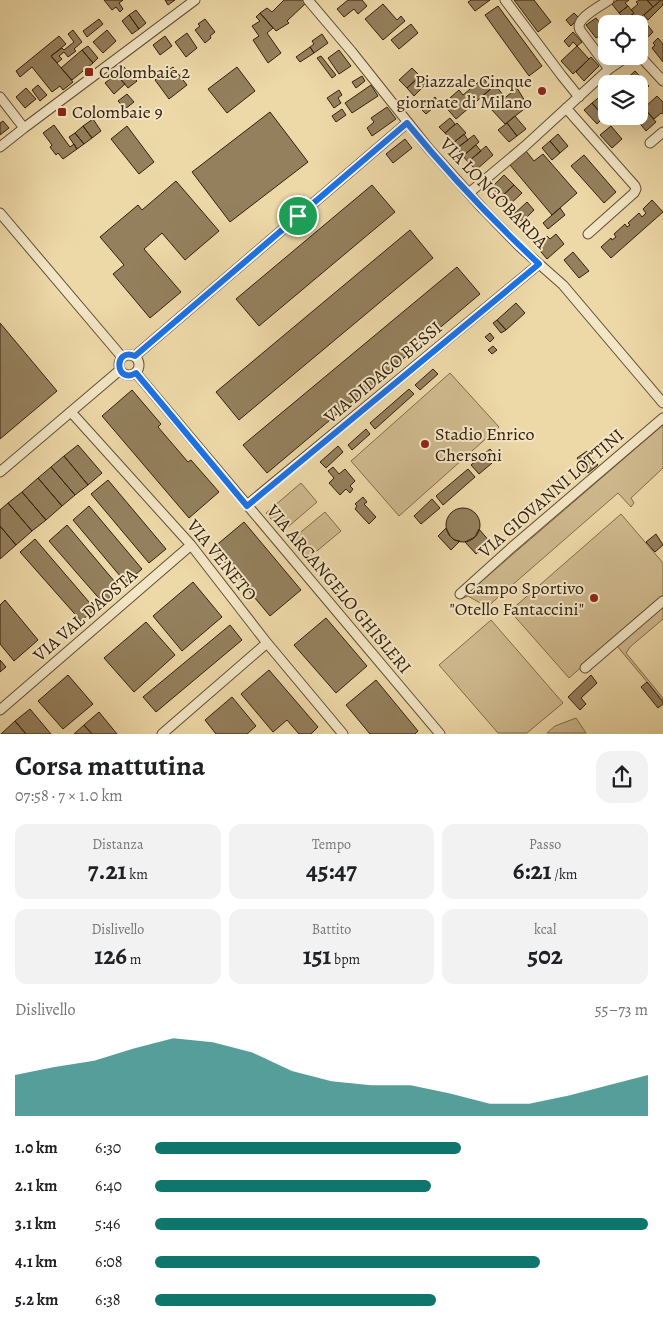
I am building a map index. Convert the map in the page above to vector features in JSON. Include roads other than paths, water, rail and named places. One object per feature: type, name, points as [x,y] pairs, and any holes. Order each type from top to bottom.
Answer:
[{"type":"street","points":[[0,147],[195,0]]},
{"type":"street","name":"VIA LONGOBARDA","points":[[308,0],[429,149],[483,209],[563,285],[663,403]]},
{"type":"street","points":[[505,0],[579,97]]},
{"type":"street","points":[[609,0],[581,20],[579,26],[609,69]]},
{"type":"street","points":[[469,193],[525,146],[615,65]]},
{"type":"street","points":[[648,65],[663,81]]},
{"type":"street","points":[[0,97],[24,128]]},
{"type":"street","points":[[566,108],[636,188],[634,193],[588,234]]},
{"type":"street","points":[[135,356],[407,123]]},
{"type":"street","points":[[650,143],[663,132]]},
{"type":"street","points":[[0,213],[122,357]]},
{"type":"street","name":"VIA DIDACO BESSI","points":[[247,506],[539,264]]},
{"type":"street","points":[[128,354],[135,356],[140,364],[136,373],[128,375],[122,373],[119,364],[122,357],[128,354]]},
{"type":"street","points":[[0,472],[120,370]]},
{"type":"street","name":"VIA ARCANGELO GHISLERI","points":[[136,373],[440,734]]},
{"type":"street","name":"VIA VENETO","points":[[70,412],[191,545],[339,732]]},
{"type":"street","name":"VIA GIOVANNI LOTTINI","points":[[460,594],[663,418]]},
{"type":"street","name":"VIA VAL D'AOSTA","points":[[0,710],[191,545]]},
{"type":"street","points":[[585,668],[663,601]]},
{"type":"street","points":[[162,734],[267,643]]},
{"type":"place","name":"Colombaie 2","points":[[89,72]]},
{"type":"place","name":"Piazzale Cinque giornate di Milano","points":[[542,91]]},
{"type":"place","name":"Colombaie 9","points":[[62,112]]},
{"type":"place","name":"Stadio Enrico Chersoni","points":[[425,444]]},
{"type":"place","name":"Campo Sportivo \"Otello Fantaccini\"","points":[[594,598]]}]
